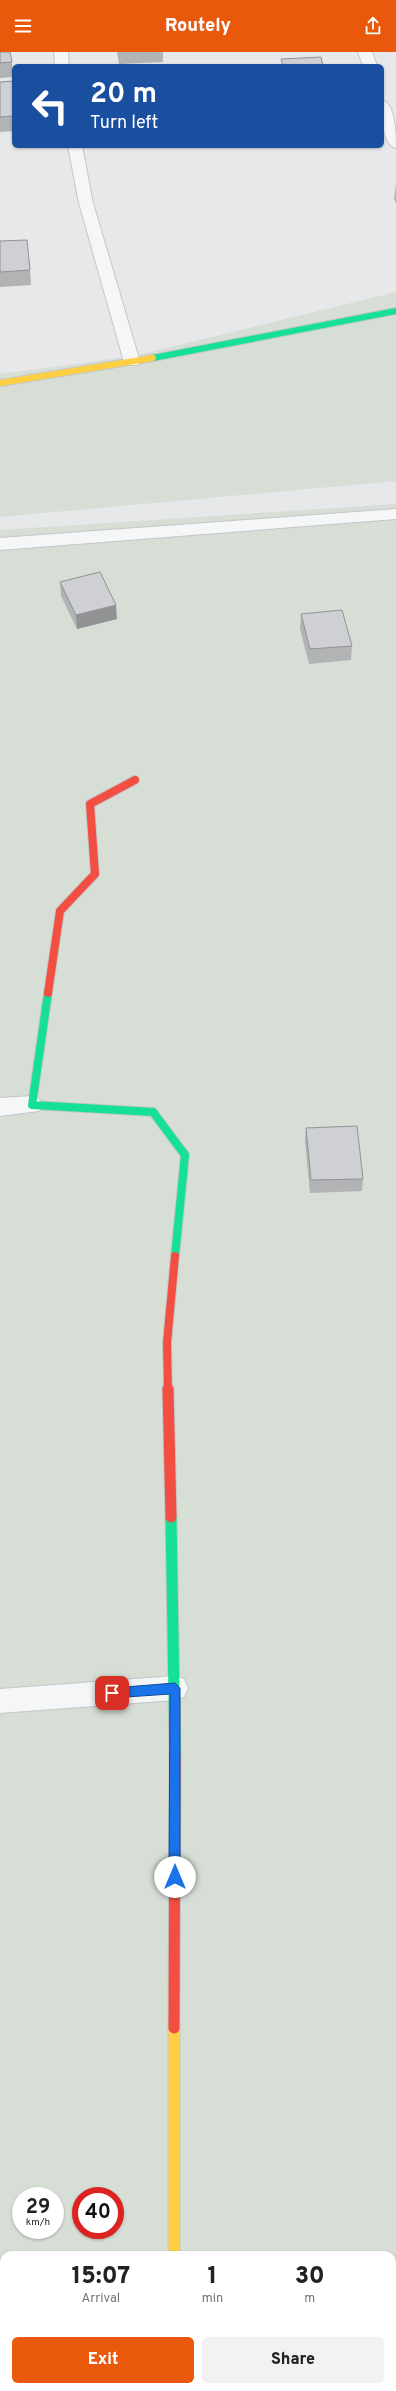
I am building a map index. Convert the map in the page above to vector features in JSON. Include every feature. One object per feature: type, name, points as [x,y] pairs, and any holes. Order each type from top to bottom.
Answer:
[{"type":"street","points":[[61,52],[62,64]]},
{"type":"street","points":[[365,52],[369,64]]},
{"type":"street","points":[[384,110],[396,144]]},
{"type":"street","points":[[75,148],[86,203],[132,362]]},
{"type":"street","points":[[0,383],[132,362],[396,312]]},
{"type":"street","points":[[0,544],[396,514]]},
{"type":"street","points":[[32,1104],[60,911],[95,874],[90,804],[135,780]]},
{"type":"street","points":[[0,1107],[32,1104],[153,1112],[185,1156],[167,1342],[175,1688],[174,2251]]},
{"type":"street","points":[[0,1701],[175,1688]]},
{"type":"shaded area","points":[[396,292],[396,481],[0,517],[0,374],[134,356]]},
{"type":"shaded area","points":[[396,504],[396,2251],[0,2251],[0,530]]},
{"type":"building","points":[[0,52],[10,52],[12,62],[0,63]]},
{"type":"building","points":[[321,57],[323,64],[282,64],[281,59]]},
{"type":"building","points":[[12,81],[12,116],[0,117],[0,82]]},
{"type":"building","points":[[27,240],[30,270],[0,272],[0,241]]},
{"type":"building","points":[[100,572],[116,605],[76,615],[60,582]]},
{"type":"building","points":[[342,610],[352,646],[310,649],[301,614]]},
{"type":"building","points":[[357,1126],[363,1179],[311,1180],[306,1128]]},
{"type":"traffic: fast","points":[[153,358],[396,311]]},
{"type":"traffic: fast","points":[[48,993],[32,1105],[153,1112],[185,1155],[175,1256]]},
{"type":"traffic: fast","points":[[171,1517],[175,1754]]},
{"type":"traffic: slow","points":[[0,383],[153,358]]},
{"type":"traffic: slow","points":[[174,2028],[174,2251]]},
{"type":"traffic: jam","points":[[48,993],[60,911],[95,874],[90,804],[135,780]]},
{"type":"traffic: jam","points":[[171,1517],[167,1343],[175,1256]]},
{"type":"traffic: jam","points":[[174,2028],[175,1754]]},
{"type":"route","points":[[112,1693],[175,1688],[175,1877]]}]
